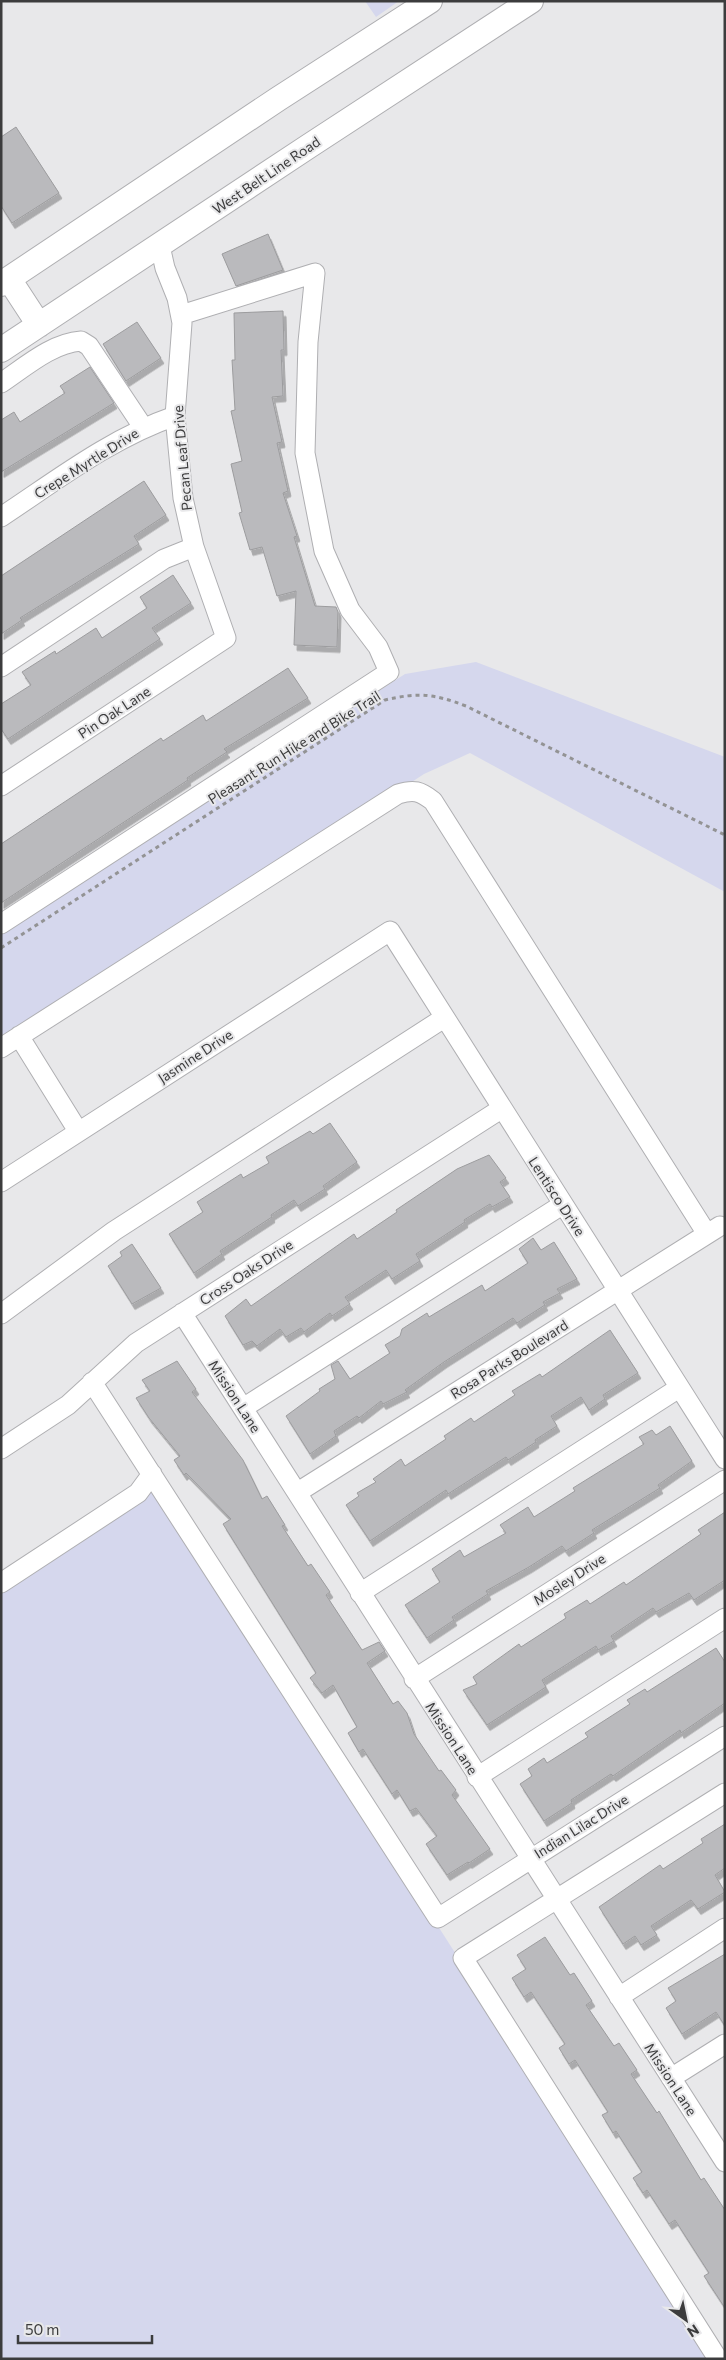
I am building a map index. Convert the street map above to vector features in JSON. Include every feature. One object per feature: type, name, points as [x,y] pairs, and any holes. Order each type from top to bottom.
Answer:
[{"type":"main road","points":[[39,325],[5,282],[430,1]]},
{"type":"main road","name":"West Belt Line Road","points":[[1,350],[308,146],[531,1]]},
{"type":"street","name":"Pecan Leaf Drive","points":[[160,246],[165,268],[178,298],[182,323],[175,416],[184,498],[194,546],[226,638]]},
{"type":"street","points":[[1,924],[389,672],[378,647],[350,610],[324,551],[309,472],[306,453],[308,342],[315,273],[181,315]]},
{"type":"street","points":[[1,383],[53,349],[68,342],[81,340],[89,346],[143,427]]},
{"type":"street","name":"Crepe Myrtle Drive","points":[[1,517],[114,443],[143,427],[175,416]]},
{"type":"street","points":[[1,667],[164,558],[194,546]]},
{"type":"street","name":"Pin Oak Lane","points":[[1,786],[226,638]]},
{"type":"street","name":"Rosa Parks Boulevard","points":[[19,1036],[398,794],[410,790],[420,791],[433,801],[713,1230],[298,1492]]},
{"type":"street","name":"Lentisco Drive","points":[[390,931],[725,1460]]},
{"type":"street","name":"Jasmine Drive","points":[[1,1182],[390,931]]},
{"type":"street","points":[[1,1314],[114,1230],[444,1018]]},
{"type":"street","points":[[1,1048],[19,1036],[78,1131]]},
{"type":"street","name":"Cross Oaks Drive","points":[[1,1449],[68,1405],[136,1343],[501,1109]]},
{"type":"street","points":[[243,1408],[562,1205]]},
{"type":"street","name":"Mission Lane","points":[[182,1313],[725,2162]]},
{"type":"street","points":[[1,1583],[138,1493],[152,1474],[92,1382]]},
{"type":"street","points":[[360,1593],[679,1388]]},
{"type":"street","name":"Indian Lilac Drive","points":[[152,1474],[438,1918],[725,1736]]},
{"type":"street","name":"Mosley Drive","points":[[414,1678],[725,1480]]},
{"type":"street","points":[[477,1777],[725,1618]]},
{"type":"street","points":[[718,2359],[463,1958],[725,1793]]},
{"type":"street","points":[[619,1997],[725,1928]]},
{"type":"street","points":[[671,2078],[725,2044]]},
{"type":"path","name":"Pleasant Run Hike and Bike Trail","points":[[1,948],[385,700],[408,695],[437,696],[466,706],[725,835]]},
{"type":"shaded area","points":[[365,1],[399,1],[376,17]]},
{"type":"shaded area","points":[[476,662],[725,757],[725,892],[470,753],[424,774],[1,1051],[1,935],[405,674]]},
{"type":"shaded area","points":[[157,1487],[715,2359],[1,2359],[1,1589]]},
{"type":"building","points":[[16,127],[59,193],[12,223],[1,206],[1,137]]},
{"type":"building","points":[[268,234],[283,270],[236,286],[222,254]]},
{"type":"building","points":[[283,311],[284,350],[281,350],[283,396],[272,397],[282,442],[277,443],[288,491],[283,493],[297,536],[294,537],[315,606],[336,607],[338,612],[337,647],[294,645],[296,591],[277,596],[262,547],[250,550],[239,513],[242,512],[231,464],[242,461],[231,411],[235,410],[232,360],[235,360],[234,313]]},
{"type":"building","points":[[137,322],[161,358],[126,381],[103,344]]},
{"type":"building","points":[[90,367],[114,403],[1,472],[1,420],[14,412],[20,422],[65,393],[60,386]]},
{"type":"building","points":[[144,481],[166,515],[134,536],[139,544],[20,618],[22,620],[1,634],[1,576]]},
{"type":"building","points":[[173,575],[191,603],[152,628],[160,639],[8,739],[1,729],[1,704],[31,685],[22,672],[55,651],[56,654],[96,628],[102,638],[147,608],[140,597]]},
{"type":"building","points":[[288,668],[308,698],[224,749],[227,752],[187,778],[188,780],[1,903],[1,844],[161,738],[163,741],[203,715],[206,721]]},
{"type":"building","points":[[330,1123],[357,1162],[323,1186],[325,1189],[298,1206],[294,1200],[271,1215],[272,1217],[220,1251],[222,1254],[194,1273],[169,1234],[203,1212],[197,1202],[241,1174],[243,1178],[269,1163],[266,1157],[310,1131],[313,1134]]},
{"type":"building","points":[[489,1155],[506,1178],[500,1182],[510,1197],[492,1207],[490,1204],[464,1220],[465,1222],[416,1254],[420,1261],[392,1279],[386,1270],[345,1297],[350,1304],[332,1316],[330,1313],[304,1332],[301,1328],[286,1337],[280,1329],[257,1346],[252,1341],[243,1345],[225,1316],[246,1299],[251,1306],[354,1234],[357,1239],[457,1169]]},
{"type":"building","points":[[533,1238],[541,1250],[554,1242],[577,1279],[557,1289],[560,1293],[543,1302],[545,1305],[517,1323],[513,1318],[444,1362],[405,1390],[407,1392],[383,1404],[381,1401],[359,1418],[357,1416],[334,1431],[336,1436],[310,1454],[286,1416],[320,1391],[319,1389],[335,1379],[331,1365],[338,1361],[350,1379],[390,1353],[385,1345],[400,1336],[402,1329],[427,1313],[429,1317],[482,1285],[485,1291],[528,1263],[519,1249]]},
{"type":"building","points":[[132,1244],[161,1288],[132,1304],[108,1266],[122,1256],[120,1252]]},
{"type":"building","points":[[610,1330],[638,1373],[603,1395],[605,1399],[589,1410],[581,1397],[551,1416],[557,1426],[535,1440],[536,1442],[508,1460],[506,1457],[448,1494],[446,1490],[370,1541],[346,1505],[359,1496],[357,1493],[376,1482],[373,1479],[401,1459],[405,1466],[446,1439],[444,1436],[471,1418],[474,1422],[515,1395],[512,1391],[540,1374],[542,1377]]},
{"type":"building","points":[[177,1361],[196,1389],[192,1392],[243,1460],[262,1499],[267,1496],[285,1525],[282,1526],[308,1566],[311,1564],[330,1592],[326,1595],[362,1650],[379,1642],[385,1651],[367,1663],[393,1704],[398,1701],[407,1713],[414,1734],[439,1771],[441,1770],[456,1790],[452,1795],[490,1849],[469,1863],[447,1875],[426,1844],[437,1836],[416,1808],[410,1811],[397,1790],[392,1794],[363,1749],[359,1752],[348,1733],[357,1727],[333,1685],[322,1693],[310,1678],[316,1673],[223,1524],[231,1519],[186,1473],[184,1475],[174,1460],[180,1456],[149,1418],[136,1398],[150,1391],[142,1380]]},
{"type":"building","points":[[670,1426],[692,1461],[658,1485],[660,1488],[592,1530],[594,1533],[566,1551],[562,1546],[486,1591],[488,1594],[452,1617],[454,1620],[427,1638],[405,1605],[440,1582],[432,1569],[460,1550],[464,1557],[506,1533],[500,1525],[528,1507],[534,1517],[575,1491],[573,1488],[644,1444],[639,1437],[652,1430],[656,1435]]},
{"type":"building","points":[[725,1512],[725,1580],[694,1600],[689,1593],[656,1612],[653,1608],[611,1636],[614,1641],[598,1650],[596,1646],[542,1680],[546,1687],[487,1725],[463,1690],[477,1684],[473,1677],[519,1644],[521,1647],[566,1618],[564,1614],[587,1600],[590,1604],[624,1582],[626,1585],[701,1534],[698,1530]]},
{"type":"building","points":[[716,1648],[725,1662],[725,1703],[681,1733],[680,1730],[613,1776],[611,1774],[571,1800],[572,1803],[544,1821],[520,1784],[532,1776],[528,1769],[544,1758],[547,1763],[588,1737],[585,1733],[630,1704],[627,1700],[645,1689],[647,1692]]},
{"type":"building","points":[[725,1824],[725,1868],[715,1875],[725,1892],[698,1909],[691,1900],[651,1926],[657,1935],[641,1945],[635,1936],[623,1944],[599,1907],[660,1865],[663,1869],[703,1843],[701,1839]]},
{"type":"building","points":[[545,1937],[570,1975],[574,1973],[592,2001],[586,2005],[614,2046],[619,2043],[637,2070],[631,2074],[657,2113],[659,2111],[701,2180],[704,2178],[725,2210],[725,2308],[704,2276],[709,2273],[675,2220],[669,2224],[647,2190],[643,2193],[633,2178],[642,2172],[616,2131],[613,2133],[602,2115],[608,2112],[575,2060],[569,2064],[559,2048],[565,2044],[531,1992],[524,1997],[512,1978],[526,1969],[517,1955]]},
{"type":"building","points":[[725,1954],[725,2026],[716,2012],[682,2034],[666,2008],[676,2001],[668,1988]]}]
